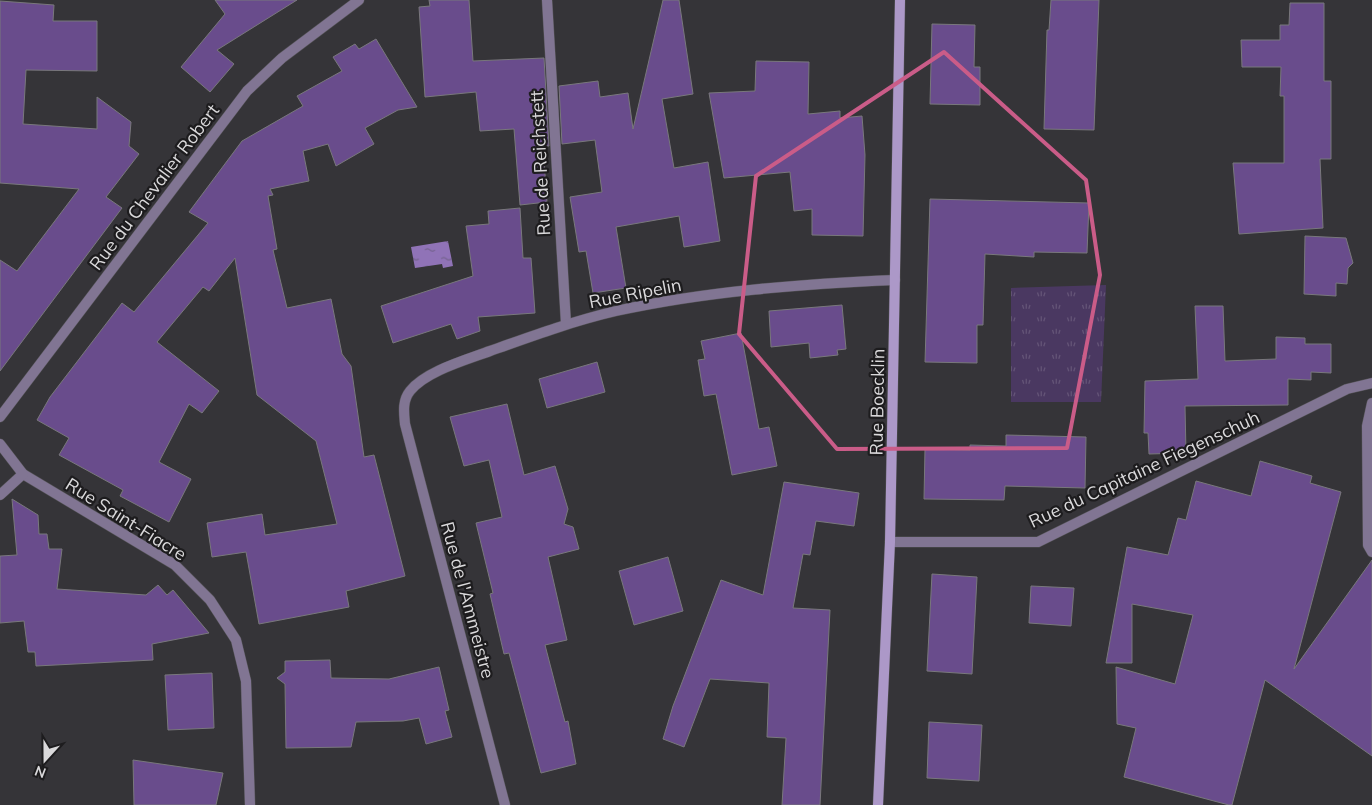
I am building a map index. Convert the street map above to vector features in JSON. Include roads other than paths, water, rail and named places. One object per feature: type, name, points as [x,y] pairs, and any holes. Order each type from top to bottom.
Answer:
[{"type":"main road","name":"Rue Boecklin","points":[[878,805],[890,542],[900,0]]},
{"type":"street","name":"Rue du Chevalier Robert","points":[[0,417],[247,91],[282,58],[359,0]]},
{"type":"street","name":"Rue de Reichstett","points":[[547,0],[566,324]]},
{"type":"street","name":"Rue Ripelin","points":[[404,404],[408,392],[422,379],[468,359],[566,324],[669,301],[842,283],[895,280]]},
{"type":"street","name":"Rue du Capitaine Fiegenschuh","points":[[890,542],[1038,542],[1347,389],[1372,383]]},
{"type":"street","points":[[1372,403],[1367,426],[1368,545],[1372,552]]},
{"type":"street","name":"Rue de l'Ammeistre","points":[[404,404],[405,424],[505,805]]},
{"type":"street","name":"Rue Saint-Fiacre","points":[[0,444],[23,474],[175,564],[210,600],[236,640],[246,681],[250,805]]},
{"type":"street","points":[[0,495],[23,474]]},
{"type":"water","points":[[448,241],[453,266],[443,268],[442,264],[415,268],[411,247]]}]
